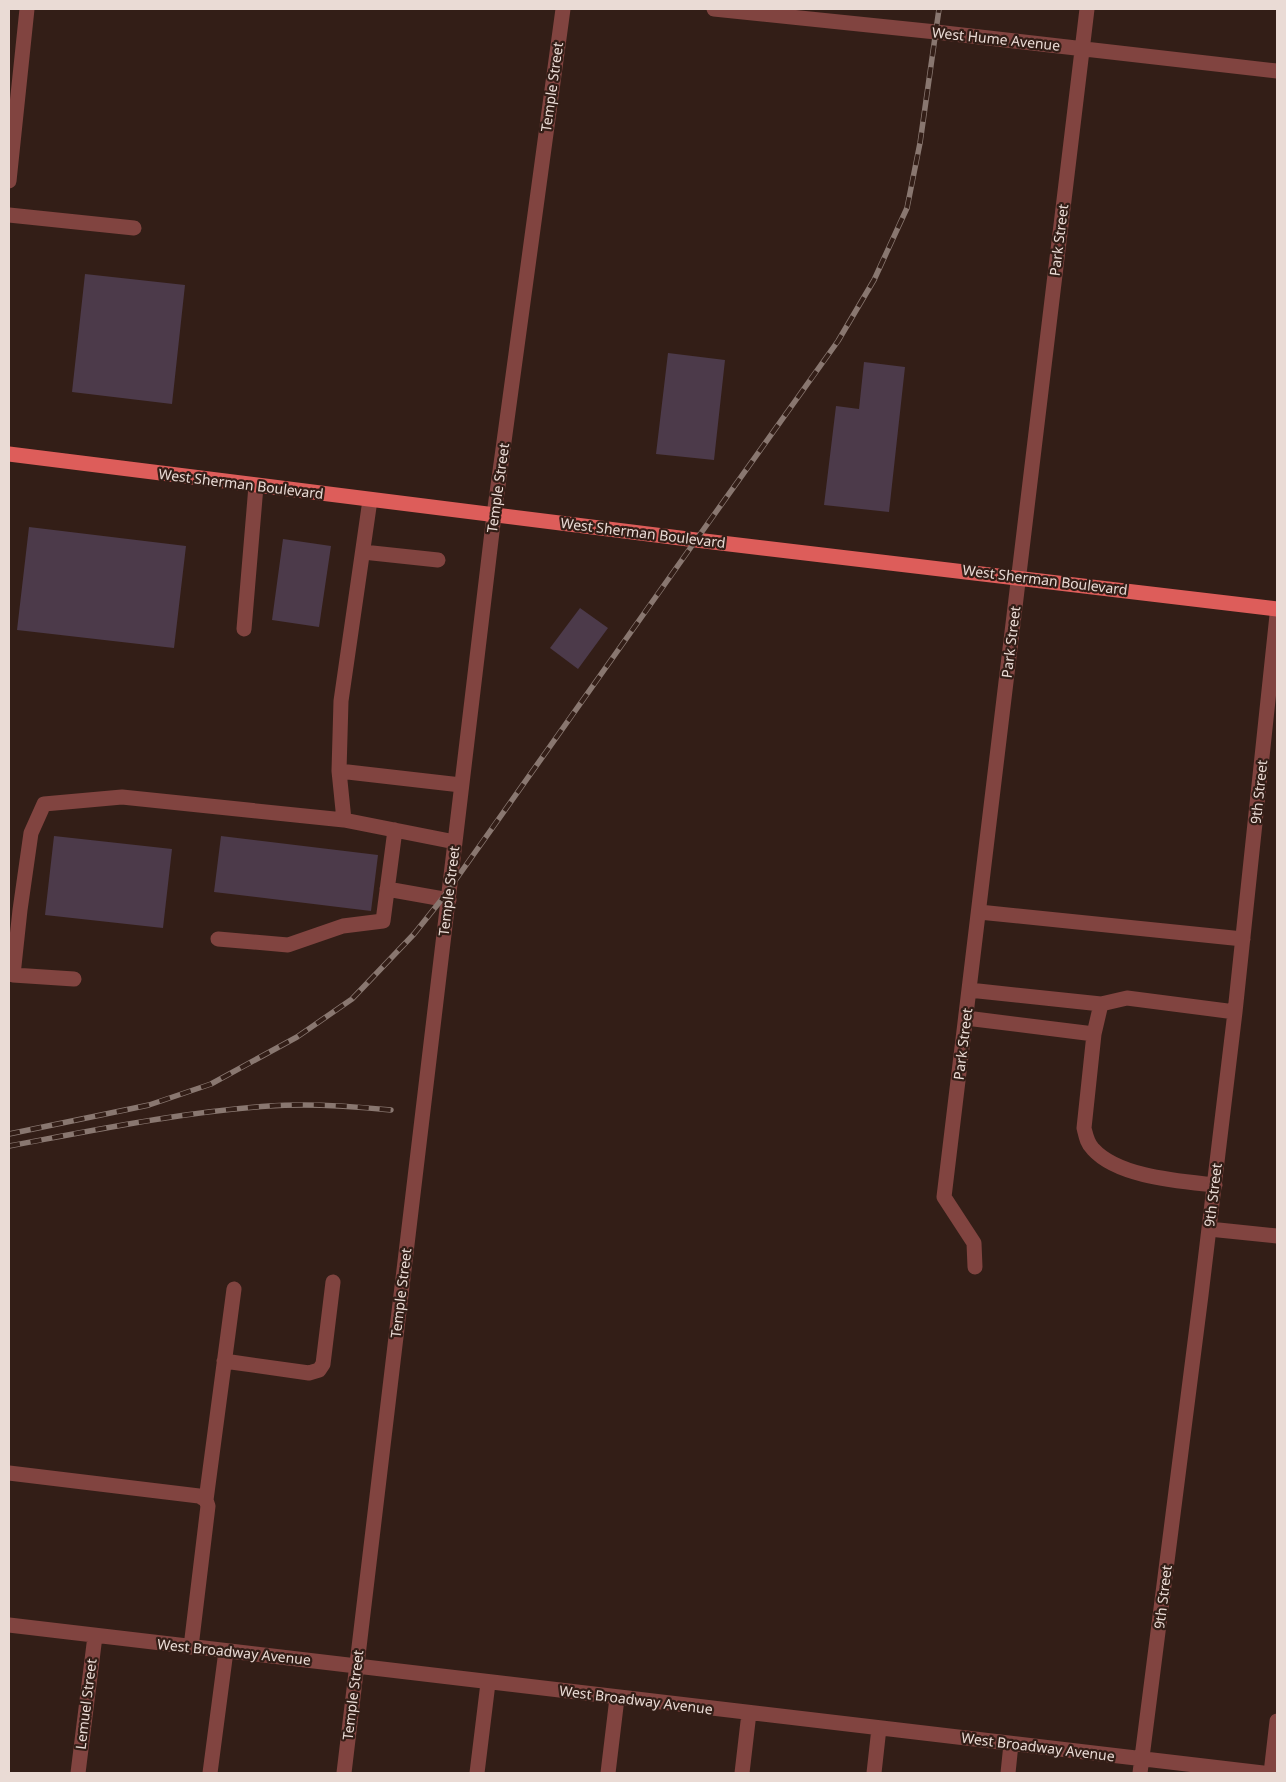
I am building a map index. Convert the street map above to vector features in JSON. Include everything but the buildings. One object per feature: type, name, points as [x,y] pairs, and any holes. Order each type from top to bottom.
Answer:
[{"type":"main road","name":"West Sherman Boulevard","points":[[9,454],[370,500],[1277,608]]},
{"type":"street","points":[[9,181],[27,9]]},
{"type":"street","name":"Temple Street","points":[[344,1773],[494,515],[563,9]]},
{"type":"street","name":"West Hume Avenue","points":[[714,9],[1082,48],[1277,71]]},
{"type":"street","name":"Park Street","points":[[975,1267],[974,1243],[944,1197],[1087,9]]},
{"type":"street","points":[[9,216],[134,228]]},
{"type":"street","points":[[244,629],[256,486]]},
{"type":"street","points":[[344,820],[340,771],[341,701],[370,500]]},
{"type":"street","points":[[363,552],[438,560]]},
{"type":"street","name":"9th Street","points":[[1141,1766],[1215,1185],[1277,615]]},
{"type":"street","points":[[340,771],[461,786]]},
{"type":"street","points":[[74,980],[13,975],[31,833],[44,804],[122,797],[344,820],[455,842]]},
{"type":"street","points":[[218,939],[288,945],[343,926],[382,921],[395,830]]},
{"type":"street","points":[[387,889],[449,900]]},
{"type":"street","points":[[979,912],[1243,938]]},
{"type":"street","points":[[969,990],[1101,1004],[1127,998],[1235,1012]]},
{"type":"street","points":[[1101,1004],[1094,1034],[1084,1128],[1087,1140],[1093,1149],[1112,1163],[1137,1173],[1166,1180],[1215,1185]]},
{"type":"street","points":[[966,1018],[1094,1034]]},
{"type":"street","points":[[1209,1229],[1277,1236]]},
{"type":"street","points":[[224,1361],[309,1373],[319,1370],[323,1364],[333,1282]]},
{"type":"street","points":[[191,1647],[208,1506],[206,1500],[234,1289]]},
{"type":"street","points":[[9,1473],[171,1492],[199,1496],[206,1500]]},
{"type":"street","name":"West Broadway Avenue","points":[[9,1625],[1011,1744],[1141,1766],[1263,1773]]},
{"type":"street","name":"Lemuel Street","points":[[78,1773],[95,1636]]},
{"type":"street","points":[[210,1773],[226,1651]]},
{"type":"street","points":[[477,1773],[488,1683]]},
{"type":"street","points":[[608,1773],[617,1698]]},
{"type":"street","points":[[742,1773],[749,1713]]},
{"type":"street","points":[[1271,1773],[1277,1720]]},
{"type":"street","points":[[874,1773],[879,1728]]},
{"type":"street","points":[[1008,1773],[1011,1744]]},
{"type":"railway","points":[[9,1134],[149,1105],[211,1084],[297,1037],[352,999],[414,934],[442,899],[838,341],[874,280],[907,208],[920,143],[939,9]]},
{"type":"railway","points":[[9,1146],[139,1122],[236,1109],[284,1105],[315,1105],[391,1110]]}]
